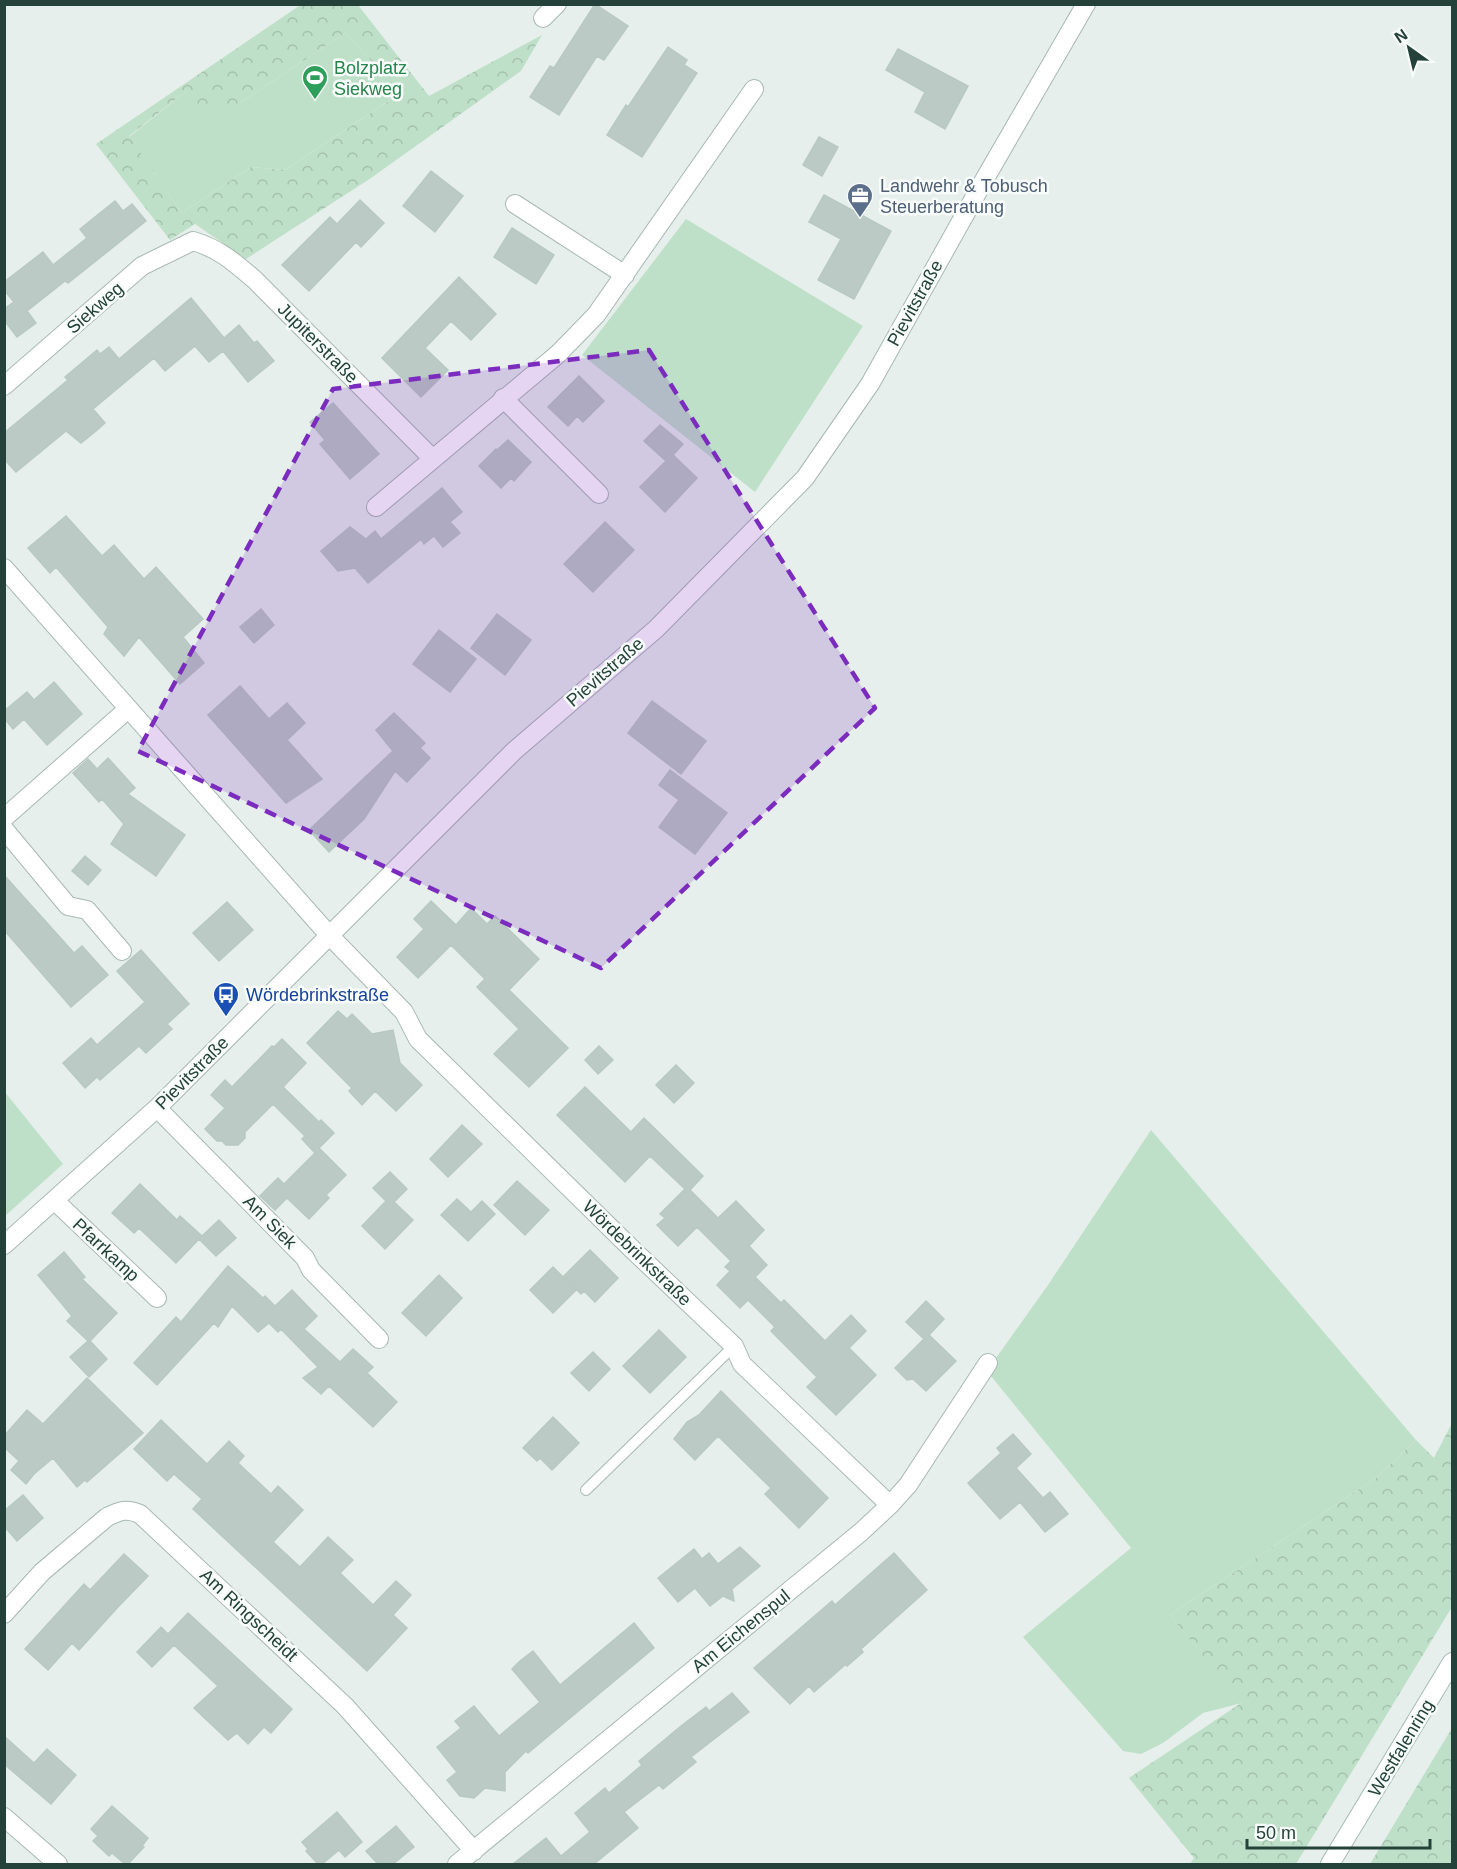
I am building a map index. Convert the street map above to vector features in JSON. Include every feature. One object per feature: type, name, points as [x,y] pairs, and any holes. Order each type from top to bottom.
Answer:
[{"type":"street","points":[[543,18],[557,4]]},
{"type":"street","name":"Pievitstraße","points":[[4,1245],[157,1108],[514,751],[656,629],[805,477],[870,384],[987,174],[1086,4]]},
{"type":"street","points":[[376,507],[558,354],[596,315],[754,89]]},
{"type":"street","points":[[515,204],[625,275]]},
{"type":"street","name":"Siekweg","points":[[4,386],[142,266],[193,241]]},
{"type":"street","name":"Jupiterstraße","points":[[193,241],[211,246],[255,280],[433,459]]},
{"type":"street","points":[[503,398],[599,494]]},
{"type":"street","name":"Wördebrinkstraße","points":[[4,568],[329,935],[404,1012],[418,1039],[734,1346],[742,1364],[890,1505]]},
{"type":"street","points":[[4,818],[128,709]]},
{"type":"street","points":[[4,829],[68,906],[87,910],[122,951]]},
{"type":"street","name":"Am Siek","points":[[157,1108],[305,1257],[311,1270],[379,1339]]},
{"type":"street","name":"Pfarrkamp","points":[[55,1201],[157,1298]]},
{"type":"street","name":"Am Eichenspul","points":[[458,1864],[861,1532],[890,1505],[908,1485],[988,1363]]},
{"type":"street","name":"Am Ringscheidt","points":[[4,1614],[42,1572],[99,1522],[118,1512],[130,1510],[140,1514],[345,1706],[474,1851]]},
{"type":"street","name":"Westfalenring","points":[[1330,1864],[1452,1662]]},
{"type":"street","points":[[4,1817],[58,1864]]},
{"type":"lane","points":[[586,1490],[734,1346]]},
{"type":"highlighted area","points":[[649,350],[875,708],[601,968],[138,751],[333,389]]},
{"type":"green space","points":[[302,4],[358,5],[429,96],[542,35],[521,71],[371,178],[246,259],[195,224],[170,240],[96,144]],"holes":[[[345,33],[377,67],[390,100],[285,170],[251,167],[182,213],[129,136],[185,92],[207,114],[240,103]]]},
{"type":"green space","points":[[345,33],[377,67],[390,100],[285,170],[251,167],[182,213],[129,137],[185,92],[240,103]]},
{"type":"green space","points":[[686,219],[863,326],[755,492],[582,355]]},
{"type":"green space","points":[[4,1091],[63,1164],[5,1216],[4,1216]]},
{"type":"green space","points":[[1151,1130],[1416,1440],[1376,1478],[1170,1615],[1242,1703],[1203,1713],[1163,1743],[1141,1754],[1123,1751],[1023,1637],[1131,1548],[991,1376],[996,1358],[1048,1285]]},
{"type":"green space","points":[[1452,1423],[1452,1607],[1296,1864],[1190,1864],[1194,1858],[1129,1778],[1241,1703],[1170,1615],[1376,1478],[1416,1440],[1434,1458]]},
{"type":"green space","points":[[1452,1728],[1452,1864],[1370,1864]]},
{"type":"building","points":[[595,4],[628,26],[604,60],[597,56],[559,115],[530,97],[550,66],[554,68]]},
{"type":"building","points":[[668,47],[687,60],[684,65],[697,73],[642,157],[607,135]]},
{"type":"building","points":[[898,49],[968,86],[945,129],[915,112],[925,92],[886,70]]},
{"type":"building","points":[[819,137],[838,147],[822,176],[803,165]]},
{"type":"building","points":[[431,171],[463,196],[435,232],[403,206]]},
{"type":"building","points":[[824,195],[891,231],[854,299],[818,280],[841,239],[809,222]]},
{"type":"building","points":[[360,200],[384,223],[361,247],[356,242],[309,291],[282,265],[330,217],[337,224]]},
{"type":"building","points":[[115,201],[123,211],[132,204],[146,221],[68,283],[65,281],[27,311],[36,323],[17,337],[4,320],[4,309],[14,302],[4,290],[4,282],[43,252],[53,265],[87,238],[80,229]]},
{"type":"building","points":[[512,228],[554,255],[536,284],[494,257]]},
{"type":"building","points":[[459,277],[496,314],[471,340],[451,321],[425,348],[448,370],[421,397],[382,358]]},
{"type":"building","points":[[191,298],[224,338],[239,325],[274,361],[248,382],[223,351],[209,362],[195,346],[165,371],[154,358],[93,409],[105,423],[96,431],[81,443],[66,431],[16,472],[4,459],[4,433],[68,380],[65,377],[97,350],[100,354],[109,347],[119,359]]},
{"type":"building","points":[[579,376],[604,401],[583,422],[577,416],[568,426],[548,407]]},
{"type":"building","points":[[333,403],[379,454],[350,479],[320,444],[325,440],[310,422]]},
{"type":"building","points":[[660,425],[683,444],[673,455],[697,478],[665,512],[640,487],[666,461],[644,441]]},
{"type":"building","points":[[508,440],[531,462],[514,481],[511,478],[501,488],[479,466]]},
{"type":"building","points":[[442,488],[462,512],[450,522],[460,533],[443,547],[434,536],[424,544],[421,539],[368,583],[355,568],[338,571],[321,551],[350,527],[366,539],[375,531],[381,539]]},
{"type":"building","points":[[66,516],[102,556],[114,545],[144,579],[156,567],[203,619],[183,637],[204,663],[180,684],[139,637],[124,656],[104,634],[108,627],[56,567],[50,573],[28,548]]},
{"type":"building","points":[[605,522],[634,550],[593,592],[564,564]]},
{"type":"building","points":[[261,609],[274,625],[254,643],[240,627]]},
{"type":"building","points":[[497,614],[531,640],[505,675],[471,648]]},
{"type":"building","points":[[439,630],[476,659],[450,692],[413,664]]},
{"type":"building","points":[[54,682],[82,714],[47,745],[24,719],[13,729],[4,718],[4,711],[27,692],[34,700]]},
{"type":"building","points":[[240,686],[269,719],[287,703],[305,723],[287,740],[322,779],[286,803],[208,715]]},
{"type":"building","points":[[652,701],[706,741],[681,774],[628,733]]},
{"type":"building","points":[[394,713],[425,743],[420,748],[430,758],[407,782],[395,771],[364,819],[329,852],[309,830],[393,751],[376,730]]},
{"type":"building","points":[[108,758],[135,788],[128,794],[185,835],[156,876],[111,844],[124,824],[102,799],[99,802],[73,773],[88,759],[97,769]]},
{"type":"building","points":[[670,770],[727,813],[695,854],[659,827],[679,800],[659,785]]},
{"type":"building","points":[[85,856],[101,870],[88,885],[72,871]]},
{"type":"building","points":[[4,875],[74,953],[82,946],[108,975],[71,1007],[4,930]]},
{"type":"building","points":[[431,901],[456,925],[471,908],[487,924],[495,916],[539,959],[509,990],[568,1048],[529,1087],[494,1054],[519,1029],[477,987],[485,979],[451,945],[418,978],[397,957],[424,929],[414,919]]},
{"type":"building","points":[[227,902],[253,930],[219,961],[193,933]]},
{"type":"building","points":[[141,950],[189,1004],[167,1024],[172,1029],[146,1053],[139,1046],[100,1080],[97,1077],[85,1088],[63,1063],[91,1038],[97,1045],[145,1002],[117,971]]},
{"type":"building","points":[[338,1011],[347,1019],[352,1014],[372,1034],[393,1030],[400,1063],[422,1085],[396,1111],[375,1091],[362,1105],[349,1091],[352,1088],[307,1043]]},
{"type":"building","points":[[282,1039],[306,1063],[283,1087],[319,1122],[321,1120],[334,1133],[319,1148],[346,1175],[326,1195],[329,1198],[309,1219],[287,1198],[275,1210],[260,1196],[278,1178],[284,1184],[315,1153],[302,1139],[305,1136],[273,1104],[245,1132],[245,1138],[238,1145],[226,1145],[222,1141],[217,1141],[205,1129],[225,1108],[211,1095],[225,1080],[232,1087],[272,1046],[274,1047]]},
{"type":"building","points":[[599,1046],[613,1060],[598,1074],[585,1060]]},
{"type":"building","points":[[676,1065],[694,1083],[674,1103],[656,1085]]},
{"type":"building","points":[[585,1087],[631,1132],[644,1118],[703,1176],[690,1190],[718,1218],[736,1201],[764,1230],[749,1246],[767,1265],[755,1277],[781,1303],[784,1300],[825,1341],[851,1315],[866,1331],[849,1348],[876,1375],[836,1415],[807,1387],[817,1377],[771,1331],[775,1327],[748,1300],[740,1308],[717,1285],[730,1271],[725,1267],[731,1261],[697,1227],[678,1246],[657,1225],[665,1218],[660,1214],[685,1189],[650,1156],[625,1182],[557,1115]]},
{"type":"building","points":[[462,1125],[482,1144],[448,1177],[430,1159]]},
{"type":"building","points":[[390,1172],[407,1189],[394,1202],[413,1220],[385,1249],[362,1226],[386,1201],[373,1188]]},
{"type":"building","points":[[517,1181],[549,1210],[525,1235],[494,1205]]},
{"type":"building","points":[[140,1184],[177,1220],[180,1216],[202,1236],[219,1220],[236,1238],[216,1256],[199,1239],[176,1263],[139,1228],[134,1233],[112,1213]]},
{"type":"building","points":[[457,1199],[471,1212],[482,1201],[495,1214],[468,1241],[441,1215]]},
{"type":"building","points":[[590,1250],[618,1278],[595,1302],[584,1291],[581,1294],[563,1277]]},
{"type":"building","points":[[64,1252],[85,1277],[82,1279],[117,1313],[90,1341],[107,1359],[89,1377],[70,1357],[88,1341],[67,1321],[72,1316],[38,1275]]},
{"type":"building","points":[[228,1266],[275,1306],[292,1290],[317,1316],[304,1329],[340,1362],[353,1349],[373,1367],[367,1373],[397,1402],[373,1427],[329,1386],[321,1394],[303,1378],[318,1367],[281,1329],[278,1332],[269,1323],[258,1332],[232,1306],[218,1327],[214,1323],[157,1385],[134,1363],[176,1317],[181,1322]]},
{"type":"building","points":[[553,1267],[576,1290],[553,1313],[530,1290]]},
{"type":"building","points":[[439,1275],[462,1298],[426,1336],[402,1313]]},
{"type":"building","points":[[926,1301],[944,1319],[929,1335],[956,1361],[926,1391],[913,1379],[907,1380],[895,1368],[924,1339],[906,1322]]},
{"type":"building","points":[[659,1330],[686,1357],[650,1393],[623,1366]]},
{"type":"building","points":[[593,1352],[610,1369],[589,1391],[571,1373]]},
{"type":"building","points":[[87,1378],[143,1433],[87,1482],[85,1480],[77,1487],[53,1458],[26,1484],[11,1470],[19,1461],[4,1447],[4,1436],[27,1410],[43,1424]]},
{"type":"building","points":[[721,1391],[828,1498],[799,1528],[765,1494],[771,1488],[718,1436],[695,1460],[674,1439],[687,1422],[699,1415]]},
{"type":"building","points":[[553,1417],[579,1443],[552,1470],[540,1458],[537,1461],[523,1448]]},
{"type":"building","points":[[161,1420],[207,1464],[229,1441],[244,1456],[238,1463],[271,1494],[278,1486],[303,1510],[273,1542],[300,1567],[328,1537],[353,1560],[340,1573],[373,1605],[396,1581],[411,1595],[393,1615],[407,1628],[367,1671],[193,1509],[202,1499],[174,1474],[167,1481],[134,1449]]},
{"type":"building","points":[[1013,1434],[1031,1454],[1016,1468],[1043,1498],[1050,1492],[1068,1514],[1045,1532],[1020,1502],[1000,1519],[968,1483],[1001,1453],[997,1448]]},
{"type":"building","points":[[23,1495],[43,1518],[17,1541],[4,1526],[4,1511]]},
{"type":"building","points":[[740,1547],[760,1566],[732,1589],[734,1601],[723,1596],[710,1606],[695,1588],[678,1602],[658,1578],[694,1549],[702,1559],[709,1553],[718,1564]]},
{"type":"building","points":[[894,1553],[927,1590],[861,1649],[863,1652],[847,1666],[846,1664],[814,1692],[809,1686],[790,1704],[754,1668],[832,1601],[835,1605]]},
{"type":"building","points":[[124,1554],[148,1576],[79,1650],[72,1643],[48,1670],[25,1649],[84,1584],[90,1590]]},
{"type":"building","points":[[188,1613],[292,1709],[271,1733],[264,1727],[248,1744],[237,1733],[228,1740],[194,1708],[218,1686],[174,1645],[152,1667],[137,1652],[161,1627],[168,1634]]},
{"type":"building","points":[[634,1623],[654,1648],[528,1753],[526,1751],[505,1772],[505,1791],[485,1788],[474,1798],[460,1796],[447,1780],[457,1772],[437,1747],[461,1728],[455,1721],[474,1706],[499,1736],[540,1702],[512,1669],[520,1661],[533,1651],[560,1685]]},
{"type":"building","points":[[732,1693],[749,1712],[691,1757],[696,1762],[663,1789],[659,1785],[624,1812],[638,1828],[594,1864],[513,1864],[546,1838],[561,1856],[590,1832],[575,1813],[605,1788],[609,1793],[642,1765],[639,1761],[681,1726],[706,1707],[709,1711]]},
{"type":"building","points":[[4,1736],[34,1763],[47,1749],[76,1775],[51,1804],[4,1764]]},
{"type":"building","points":[[112,1806],[148,1838],[142,1846],[144,1847],[128,1864],[112,1853],[109,1856],[93,1841],[98,1836],[91,1829]]},
{"type":"building","points":[[337,1812],[362,1842],[345,1857],[339,1850],[322,1864],[318,1864],[306,1851],[308,1849],[302,1842]]},
{"type":"building","points":[[396,1826],[414,1847],[393,1864],[378,1864],[366,1851]]},
{"type":"place","name":"Bolzplatz Siekweg","points":[[315,101]]},
{"type":"place","name":"Landwehr & Tobusch Steuerberatung","points":[[860,219]]},
{"type":"place","name":"Wördebrinkstraße","points":[[226,1018]]}]
